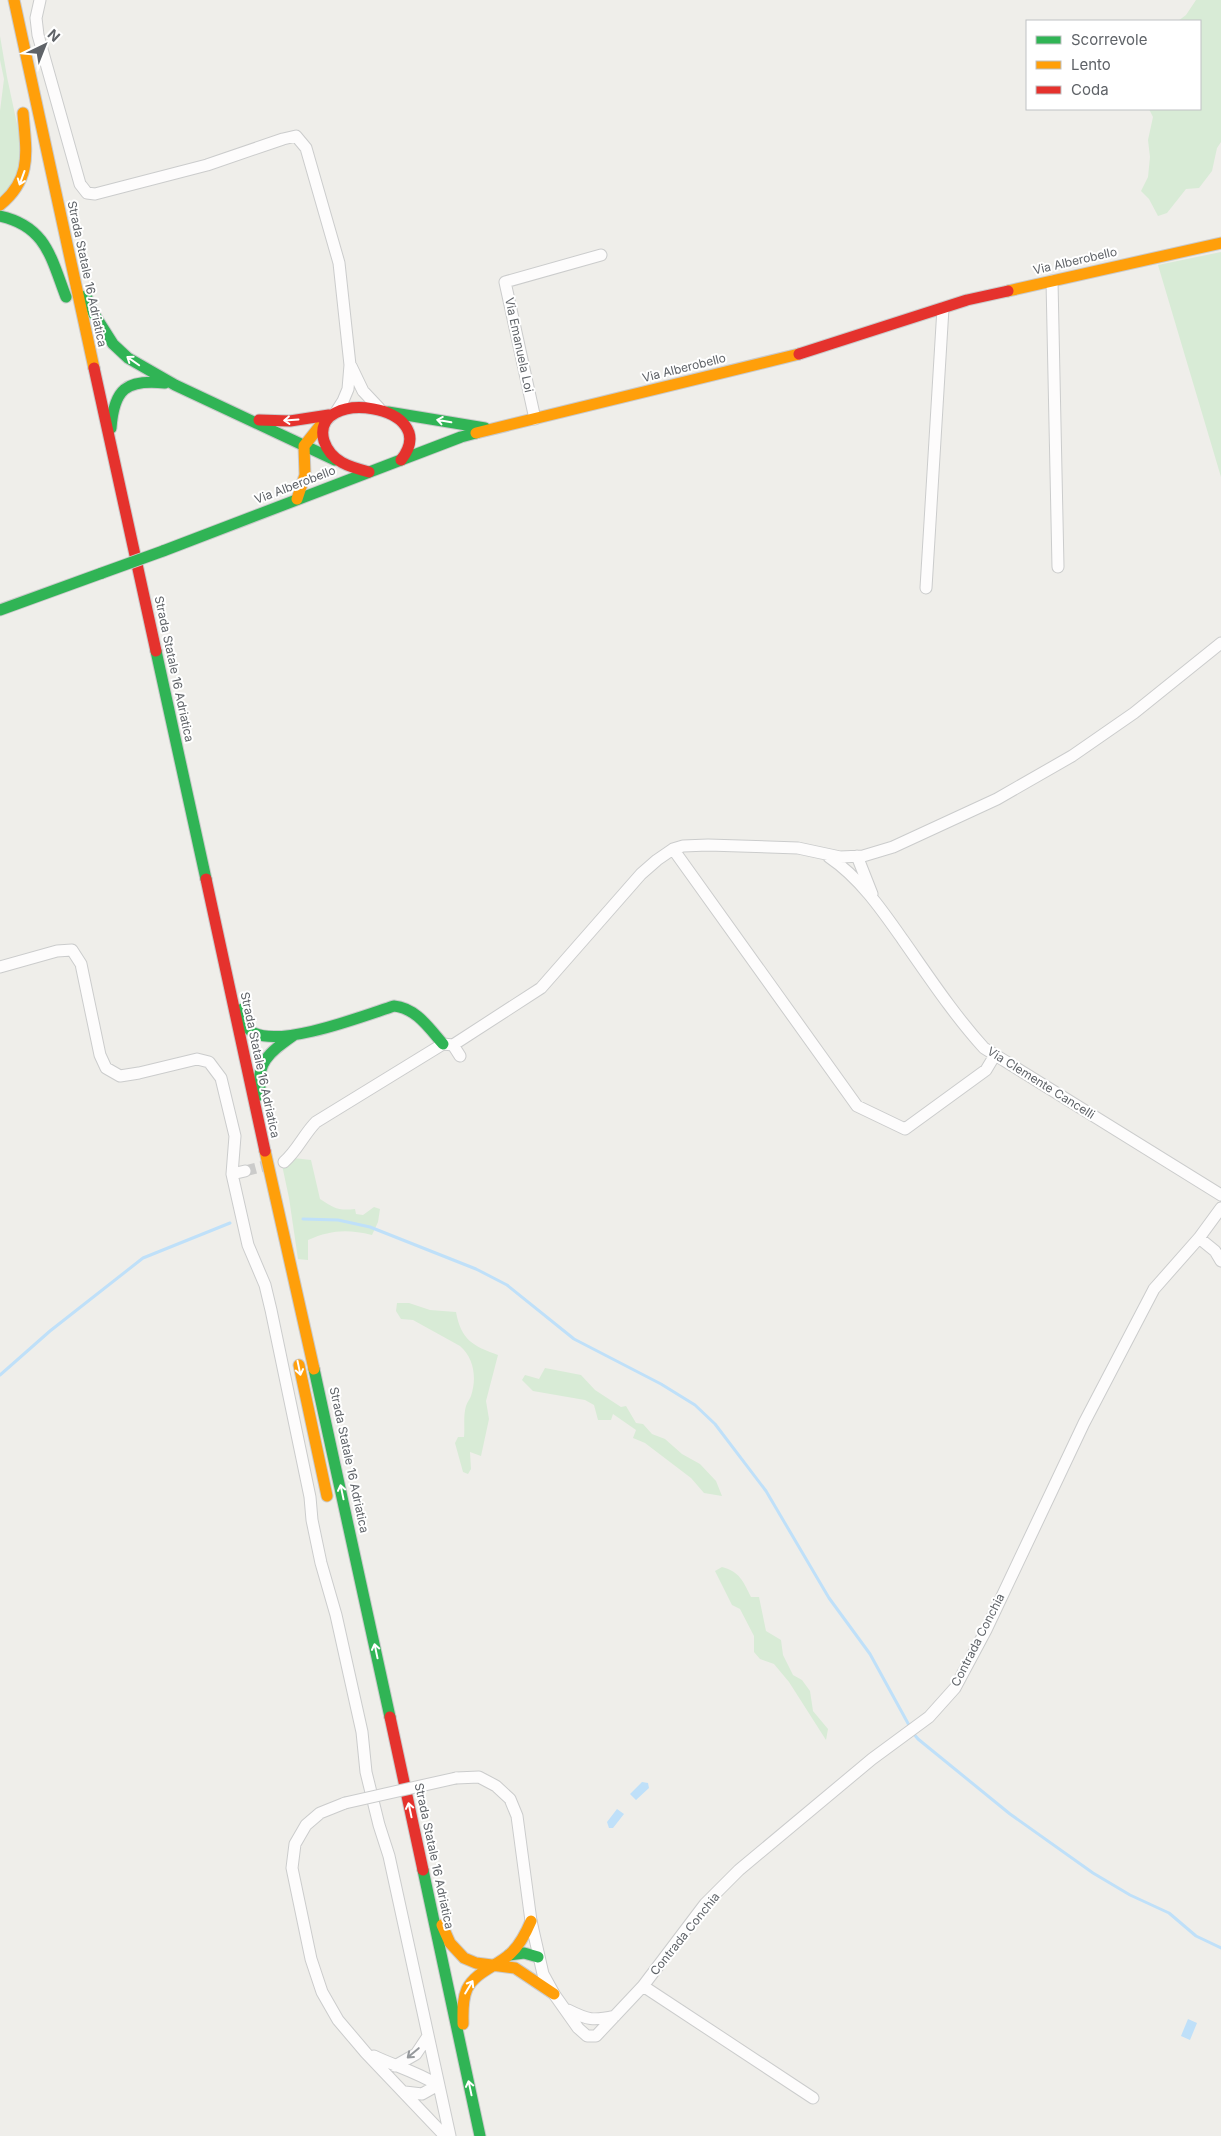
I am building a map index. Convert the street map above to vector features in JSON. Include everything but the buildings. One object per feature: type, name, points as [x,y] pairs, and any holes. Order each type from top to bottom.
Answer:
[{"type":"main road","name":"Strada Statale 16 Adriatica","points":[[14,0],[69,260],[213,911],[261,1160]]},
{"type":"main road","points":[[0,205],[21,184],[26,164],[22,108],[37,171]]},
{"type":"main road","name":"Strada Statale 16 Adriatica","points":[[0,216],[14,217],[32,226],[44,243],[67,302],[52,239]]},
{"type":"main road","name":"Via Alberobello","points":[[0,610],[163,551],[461,437],[795,355],[967,300],[1221,242]]},
{"type":"main road","points":[[69,260],[94,314],[113,344],[128,358],[175,385],[304,446],[368,472]]},
{"type":"main road","points":[[110,440],[114,403],[124,387],[128,384],[147,380],[175,385]]},
{"type":"main road","points":[[252,420],[290,421],[329,416],[357,408],[383,410],[492,429]]},
{"type":"main road","points":[[383,410],[403,425],[409,435],[410,443],[408,450],[401,460]]},
{"type":"main road","points":[[297,499],[305,476],[304,446],[329,416]]},
{"type":"main road","points":[[329,416],[322,429],[327,449],[336,460]]},
{"type":"main road","points":[[122,550],[128,579]]},
{"type":"main road","name":"Strada Statale 16 Adriatica","points":[[143,647],[261,1160],[325,1415],[480,2136]]},
{"type":"main road","points":[[213,911],[227,937],[246,1024],[254,1033],[268,1036],[294,1034],[394,1006],[402,1006],[411,1010],[448,1045]]},
{"type":"main road","points":[[261,1160],[269,1129],[258,1078],[261,1066],[273,1051],[294,1034]]},
{"type":"main road","points":[[296,1354],[330,1511]]},
{"type":"main road","points":[[390,1784],[395,1804]]},
{"type":"main road","points":[[417,1843],[447,1940],[458,1954],[476,1963],[515,1968],[554,1994]]},
{"type":"main road","points":[[466,2069],[462,2003],[469,1985],[482,1973],[509,1955],[525,1934],[531,1921]]},
{"type":"main road","points":[[509,1955],[524,1953],[538,1957]]},
{"type":"main road","points":[[515,1968],[527,1965],[538,1957]]},
{"type":"street","points":[[40,0],[36,18],[38,35],[80,184],[87,193],[95,194],[206,165],[296,136],[306,148],[339,263],[350,365],[348,389],[343,401],[329,416]]},
{"type":"street","name":"Via Emanuela Loi","points":[[535,419],[505,282],[601,254]]},
{"type":"street","points":[[1052,281],[1058,567]]},
{"type":"street","points":[[926,588],[943,308]]},
{"type":"street","points":[[350,365],[363,391],[383,410]]},
{"type":"street","points":[[284,1162],[292,1156],[306,1132],[316,1122],[448,1045],[540,988],[641,874],[673,849],[683,846],[708,845],[798,848],[840,857],[871,853],[893,847],[997,799],[1072,756],[1134,713],[1221,643]]},
{"type":"street","points":[[673,849],[857,1106],[905,1129],[986,1070],[995,1055]]},
{"type":"street","points":[[866,880],[871,853]]},
{"type":"street","points":[[825,854],[853,878],[879,906]]},
{"type":"street","points":[[853,878],[849,862],[854,856]]},
{"type":"street","points":[[854,856],[879,906]]},
{"type":"street","name":"Via Clemente Cancelli","points":[[879,906],[966,1028],[984,1048],[1221,1195]]},
{"type":"street","points":[[0,967],[57,950],[72,950],[81,964],[100,1055],[106,1068],[120,1076],[139,1074],[197,1059],[209,1062],[221,1078],[234,1136],[232,1174],[248,1245],[265,1285],[271,1310],[310,1497],[312,1520],[321,1563],[336,1615],[362,1732],[366,1772],[389,1856],[450,2136]]},
{"type":"street","points":[[448,1045],[460,1056]]},
{"type":"street","points":[[232,1174],[245,1171]]},
{"type":"street","name":"Contrada Conchia","points":[[596,2036],[643,1986],[706,1904],[739,1870],[872,1759],[929,1717],[955,1688],[986,1630],[1084,1423],[1154,1289],[1199,1238],[1221,1208]]},
{"type":"street","points":[[1199,1238],[1215,1251],[1221,1261]]},
{"type":"street","points":[[444,2136],[338,2020],[322,1992],[311,1959],[292,1868],[295,1844],[306,1825],[320,1813],[345,1803],[456,1778],[479,1778],[496,1786],[510,1799],[517,1816],[531,1921],[543,1974],[554,1994],[578,2028],[587,2036],[596,2036],[592,2027],[585,2019]]},
{"type":"street","points":[[643,1986],[813,2098]]},
{"type":"street","points":[[566,2010],[585,2019],[595,2020],[615,2016]]},
{"type":"street","points":[[395,2066],[416,2054],[428,2036]]},
{"type":"street","points":[[366,2052],[395,2066],[420,2074],[438,2085]]},
{"type":"street","points":[[405,2092],[422,2094],[438,2085]]},
{"type":"green space","points":[[1196,0],[1221,0],[1221,142],[1217,148],[1212,171],[1199,188],[1186,189],[1167,213],[1158,216],[1149,199],[1141,191],[1148,177],[1150,157],[1148,140],[1153,117],[1150,110],[1201,110],[1201,20],[1179,20],[1186,15]]},
{"type":"green space","points":[[0,36],[23,152],[23,170],[0,200],[0,111],[4,79],[0,60]]},
{"type":"green space","points":[[1221,252],[1221,477],[1158,265]]},
{"type":"green space","points":[[293,1158],[311,1160],[320,1199],[329,1205],[344,1210],[355,1209],[356,1214],[363,1215],[374,1207],[380,1209],[378,1222],[372,1235],[355,1232],[332,1232],[316,1237],[308,1240],[308,1260],[298,1259],[282,1165]]},
{"type":"green space","points":[[397,1303],[409,1303],[430,1310],[456,1312],[461,1329],[469,1341],[498,1355],[486,1401],[489,1419],[481,1456],[470,1452],[471,1469],[468,1474],[463,1472],[455,1443],[458,1437],[464,1437],[465,1410],[474,1382],[471,1362],[460,1346],[413,1320],[401,1319],[396,1311]]},
{"type":"green space","points":[[545,1368],[581,1375],[595,1390],[621,1407],[626,1406],[636,1423],[643,1424],[652,1434],[665,1439],[682,1454],[700,1464],[716,1481],[722,1496],[704,1493],[691,1478],[645,1443],[633,1438],[636,1430],[613,1414],[611,1420],[598,1420],[594,1405],[585,1400],[533,1391],[522,1380],[525,1375],[539,1379]]},
{"type":"green space","points":[[722,1567],[737,1574],[751,1597],[759,1597],[766,1631],[781,1640],[783,1655],[793,1675],[802,1680],[810,1691],[813,1711],[828,1729],[826,1740],[789,1682],[774,1664],[760,1659],[754,1652],[754,1636],[740,1609],[732,1605],[715,1571]]},
{"type":"water","points":[[642,1782],[648,1783],[649,1788],[636,1800],[630,1794]]},
{"type":"water","points":[[617,1809],[624,1814],[613,1828],[609,1828],[607,1822]]},
{"type":"water","points":[[1188,2019],[1197,2023],[1190,2040],[1181,2036]]},
{"type":"waterway","points":[[303,1219],[338,1220],[370,1227],[476,1269],[507,1285],[574,1339],[661,1384],[695,1405],[715,1424],[766,1491],[829,1598],[870,1654],[910,1727]]},
{"type":"waterway","points":[[0,1375],[50,1331],[143,1258],[230,1223]]},
{"type":"waterway","points":[[913,1733],[1010,1814],[1093,1873],[1130,1895],[1169,1913],[1196,1936],[1221,1948]]},
{"type":"tunnel","points":[[245,1171],[272,1164]]},
{"type":"traffic: fast","points":[[0,216],[28,227],[37,236],[51,257],[66,297]]},
{"type":"traffic: fast","points":[[86,296],[94,314],[113,344],[128,358],[175,385],[335,460]]},
{"type":"traffic: fast","points":[[111,428],[115,404],[124,389],[141,383],[165,383]]},
{"type":"traffic: fast","points":[[388,412],[485,428]]},
{"type":"traffic: fast","points":[[163,551],[461,437],[476,433]]},
{"type":"traffic: fast","points":[[102,573],[163,551]]},
{"type":"traffic: fast","points":[[0,610],[102,573]]},
{"type":"traffic: fast","points":[[156,651],[206,879]]},
{"type":"traffic: fast","points":[[242,1009],[245,1022],[254,1033],[267,1036],[284,1036],[344,1023],[394,1006],[415,1015],[427,1025],[443,1044]]},
{"type":"traffic: fast","points":[[261,1095],[259,1084],[262,1066],[271,1053],[294,1035]]},
{"type":"traffic: fast","points":[[314,1369],[390,1717]]},
{"type":"traffic: fast","points":[[423,1870],[480,2136]]},
{"type":"traffic: fast","points":[[509,1955],[524,1953],[538,1957]]},
{"type":"traffic: slow","points":[[14,0],[94,368]]},
{"type":"traffic: slow","points":[[0,205],[11,195],[23,174],[26,152],[23,113]]},
{"type":"traffic: slow","points":[[1008,291],[1221,243]]},
{"type":"traffic: slow","points":[[476,433],[799,354]]},
{"type":"traffic: slow","points":[[297,499],[305,475],[304,446],[323,422]]},
{"type":"traffic: slow","points":[[265,1151],[314,1369]]},
{"type":"traffic: slow","points":[[299,1365],[327,1496]]},
{"type":"traffic: slow","points":[[463,2024],[464,1997],[467,1989],[475,1978],[514,1950],[531,1921]]},
{"type":"traffic: slow","points":[[442,1925],[450,1943],[464,1958],[476,1963],[515,1968],[554,1994]]},
{"type":"traffic: jam","points":[[799,354],[967,300],[1008,291]]},
{"type":"traffic: jam","points":[[94,368],[156,651]]},
{"type":"traffic: jam","points":[[369,472],[342,463],[327,448],[324,441],[325,424],[335,413],[353,408],[373,409],[392,415],[405,426],[410,441],[401,460]]},
{"type":"traffic: jam","points":[[259,420],[290,421],[329,415]]},
{"type":"traffic: jam","points":[[206,879],[265,1151]]},
{"type":"traffic: jam","points":[[390,1717],[423,1870]]}]
